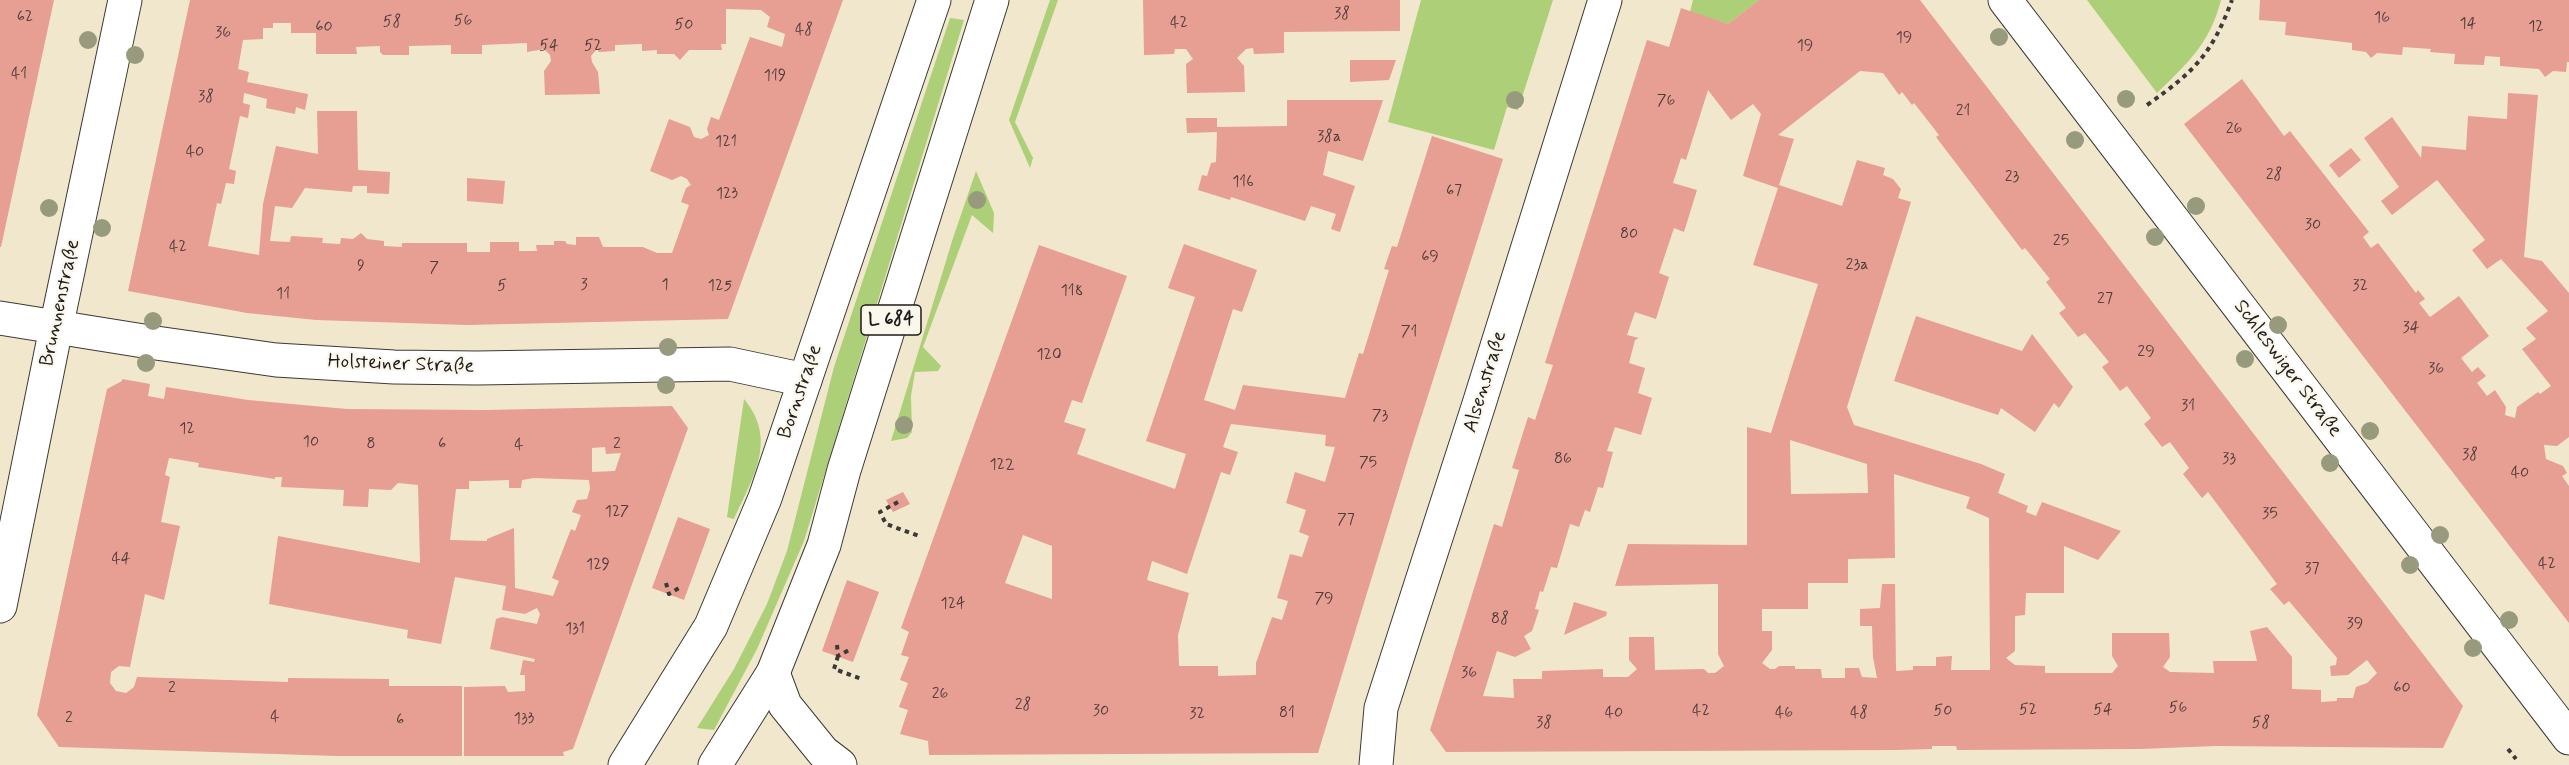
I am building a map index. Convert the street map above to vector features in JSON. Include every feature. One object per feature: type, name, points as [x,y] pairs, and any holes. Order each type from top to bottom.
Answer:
[{"type":"street","name":"Brunnenstraße","points":[[0,606],[125,0]]},
{"type":"street","name":"Bornstraße","points":[[625,765],[711,626],[765,498],[934,0]]},
{"type":"street","name":"L 684","points":[[715,765],[773,673],[824,545],[844,470],[992,0]]},
{"type":"street","name":"Alsenstraße","points":[[1376,765],[1381,708],[1605,0]]},
{"type":"street","name":"Schleswiger Straße","points":[[2005,0],[2569,738]]},
{"type":"street","name":"Holsteiner Straße","points":[[0,318],[276,360],[394,367],[477,368],[730,364],[805,380]]},
{"type":"street","points":[[773,673],[785,705],[823,752],[840,765]]},
{"type":"path","points":[[2147,105],[2199,64],[2220,33],[2232,0]]},
{"type":"path","points":[[898,502],[880,512],[886,524],[918,536]]},
{"type":"path","points":[[666,583],[669,594],[679,588]]},
{"type":"path","points":[[837,645],[838,656],[834,669],[862,679]]},
{"type":"path","points":[[838,656],[849,650]]},
{"type":"path","points":[[2508,749],[2516,759]]},
{"type":"green space","points":[[1050,0],[1058,0],[1015,122],[1033,158],[1030,168],[1009,120]]},
{"type":"green space","points":[[1421,0],[1553,0],[1518,110],[1507,107],[1494,150],[1388,122]]},
{"type":"green space","points":[[1693,0],[1759,0],[1728,24],[1690,12]]},
{"type":"green space","points":[[2087,0],[2221,0],[2204,40],[2188,62],[2157,93]]},
{"type":"green space","points":[[950,18],[964,20],[804,541],[757,649],[714,730],[697,728],[734,669],[767,604],[787,551],[834,367]]},
{"type":"green space","points":[[976,171],[994,213],[993,233],[972,215],[923,347],[941,366],[938,371],[915,372],[911,396],[912,432],[907,438],[891,441],[953,238]]},
{"type":"green space","points":[[744,399],[754,414],[761,444],[754,473],[734,519],[727,517]]},
{"type":"building","points":[[0,0],[54,0],[1,247],[0,247]]},
{"type":"building","points":[[190,0],[843,0],[728,319],[466,325],[316,320],[247,313],[128,291]],"holes":[[[726,9],[761,10],[770,17],[767,27],[785,34],[782,47],[750,37],[719,120],[711,117],[707,129],[709,135],[701,139],[694,137],[690,127],[669,119],[650,171],[672,180],[681,176],[691,185],[686,188],[681,202],[689,205],[672,253],[657,253],[643,247],[603,247],[599,237],[576,237],[576,245],[567,244],[565,241],[554,241],[554,245],[536,245],[537,251],[519,251],[519,242],[490,242],[490,252],[467,252],[467,243],[402,243],[402,247],[384,246],[384,241],[367,239],[361,233],[353,239],[341,238],[340,244],[322,243],[323,238],[291,236],[290,242],[270,241],[275,206],[292,208],[305,188],[352,192],[353,186],[367,186],[367,193],[389,194],[390,172],[358,170],[357,111],[317,111],[318,154],[276,146],[263,204],[259,255],[208,246],[217,203],[221,204],[226,183],[234,184],[236,171],[229,169],[240,116],[248,118],[250,105],[243,103],[244,93],[267,99],[266,108],[295,114],[296,107],[305,110],[308,94],[247,82],[249,72],[238,69],[243,40],[263,39],[263,28],[273,28],[273,23],[291,23],[291,33],[316,33],[316,54],[357,54],[356,47],[380,46],[380,52],[383,55],[409,55],[409,46],[451,45],[451,54],[482,54],[482,45],[527,43],[527,52],[544,49],[550,55],[551,61],[544,71],[545,95],[600,94],[598,72],[591,56],[597,49],[599,52],[615,51],[615,45],[642,44],[642,51],[657,50],[657,54],[674,54],[680,60],[689,50],[722,50],[721,44],[726,44]]]},
{"type":"building","points":[[1143,0],[1400,0],[1400,31],[1284,32],[1284,53],[1254,54],[1253,48],[1246,49],[1237,58],[1244,66],[1245,92],[1187,93],[1186,64],[1193,59],[1186,49],[1175,49],[1174,54],[1144,55]]},
{"type":"building","points":[[1759,0],[1920,0],[2463,706],[2443,748],[2215,746],[2141,749],[1957,750],[1956,746],[1932,746],[1932,749],[1896,750],[1446,752],[1430,730],[1494,524],[1502,527],[1519,470],[1512,468],[1528,417],[1535,420],[1553,365],[1545,363],[1647,40],[1669,47],[1681,8],[1728,24]],"holes":[[[1860,71],[1883,73],[1899,95],[1902,92],[1912,105],[1914,103],[1939,135],[1936,137],[2022,250],[2025,248],[2050,279],[2046,282],[2066,308],[2059,313],[2078,337],[2085,333],[2109,362],[2102,367],[2120,391],[2127,386],[2151,418],[2144,424],[2162,447],[2170,442],[2189,468],[2183,474],[2202,498],[2208,492],[2277,584],[2270,589],[2284,605],[2289,601],[2337,658],[2336,665],[2330,666],[2331,676],[2348,675],[2367,660],[2377,673],[2367,683],[2356,687],[2353,698],[2337,698],[2337,701],[2321,702],[2321,690],[2292,689],[2292,657],[2267,627],[2250,631],[2257,661],[2213,661],[2214,673],[2170,672],[2163,667],[2170,657],[2169,633],[2112,633],[2112,656],[2118,666],[2112,673],[2045,673],[2045,666],[2015,665],[2006,658],[2015,651],[2015,616],[2025,615],[2026,593],[2064,593],[2064,546],[2098,560],[2121,531],[2042,502],[2036,516],[2026,512],[2028,506],[1998,493],[2005,474],[1981,464],[1854,425],[1847,407],[1911,202],[1898,198],[1901,189],[1893,179],[1883,175],[1885,168],[1857,160],[1842,206],[1779,185],[1794,139],[1778,135]],[[1708,90],[1731,120],[1753,104],[1761,114],[1743,176],[1778,188],[1753,265],[1818,284],[1771,433],[1747,427],[1747,545],[1628,544],[1615,586],[1718,584],[1718,654],[1724,666],[1715,673],[1708,673],[1704,669],[1655,670],[1654,637],[1629,637],[1629,660],[1637,669],[1628,677],[1603,677],[1603,669],[1542,671],[1542,679],[1513,679],[1514,698],[1483,696],[1497,651],[1515,657],[1531,649],[1524,636],[1532,631],[1539,610],[1535,609],[1540,591],[1543,592],[1551,567],[1557,568],[1570,524],[1579,527],[1585,510],[1590,512],[1598,487],[1603,488],[1613,452],[1607,451],[1615,427],[1641,435],[1652,398],[1638,393],[1645,368],[1629,363],[1635,340],[1639,338],[1627,335],[1635,312],[1656,319],[1669,277],[1659,273],[1674,228],[1684,232],[1697,190],[1673,183],[1681,158],[1686,160]],[[1790,440],[1867,464],[1868,493],[1791,494]],[[1894,474],[1970,497],[1966,508],[1989,518],[1990,670],[1951,670],[1952,656],[1936,657],[1936,666],[1913,666],[1913,670],[1896,671],[1895,584],[1882,584],[1880,608],[1860,609],[1860,626],[1872,626],[1873,657],[1877,678],[1862,677],[1859,668],[1845,668],[1845,678],[1822,678],[1821,669],[1795,669],[1795,666],[1779,666],[1770,669],[1762,663],[1772,650],[1772,631],[1762,631],[1762,609],[1808,609],[1808,583],[1848,583],[1848,559],[1895,558]]]},
{"type":"building","points":[[2260,0],[2569,0],[2569,62],[2567,62],[2566,72],[2553,71],[2545,77],[2539,69],[2500,66],[2500,57],[2485,56],[2484,65],[2454,64],[2455,54],[2430,52],[2431,49],[2403,47],[2402,55],[2377,53],[2371,58],[2366,52],[2352,50],[2352,43],[2285,35],[2286,22],[2259,20]]},
{"type":"building","points":[[1350,60],[1396,60],[1389,80],[1350,82]]},
{"type":"building","points":[[2242,79],[2284,136],[2290,131],[2369,232],[2363,237],[2371,248],[2378,243],[2416,293],[2418,290],[2425,299],[2419,303],[2430,317],[2459,296],[2489,336],[2461,358],[2472,372],[2478,367],[2486,376],[2477,383],[2487,396],[2495,390],[2506,407],[2505,415],[2515,418],[2517,407],[2551,386],[2522,349],[2536,339],[2526,328],[2548,311],[2501,259],[2487,269],[2472,250],[2485,240],[2437,180],[2392,215],[2381,201],[2399,187],[2364,138],[2392,117],[2421,158],[2422,146],[2466,150],[2468,116],[2507,119],[2508,93],[2538,95],[2524,257],[2542,261],[2569,293],[2569,437],[2557,446],[2544,445],[2546,459],[2563,466],[2567,473],[2562,476],[2569,486],[2569,623],[2184,124]]},
{"type":"building","points":[[1287,100],[1383,100],[1363,161],[1328,151],[1323,175],[1355,186],[1340,232],[1331,229],[1336,214],[1311,206],[1305,221],[1231,197],[1230,200],[1198,190],[1202,175],[1207,176],[1211,163],[1216,162],[1217,132],[1187,133],[1186,118],[1217,118],[1217,127],[1287,126]]},
{"type":"building","points":[[1432,136],[1503,159],[1318,753],[929,755],[928,741],[900,734],[908,710],[899,707],[908,683],[900,680],[909,657],[901,655],[909,632],[901,628],[1039,245],[1127,276],[1082,403],[1072,400],[1064,422],[1086,429],[1077,454],[1175,489],[1186,454],[1146,441],[1195,297],[1168,288],[1184,244],[1257,270],[1242,312],[1233,309],[1204,400],[1235,410],[1243,385],[1345,398],[1359,353],[1363,354],[1389,270],[1384,269],[1392,246],[1397,247]],"holes":[[[1231,424],[1326,435],[1325,446],[1335,447],[1325,482],[1295,472],[1286,503],[1306,510],[1299,532],[1309,536],[1302,557],[1290,554],[1277,598],[1288,601],[1282,620],[1272,617],[1256,663],[1256,675],[1218,676],[1218,666],[1179,666],[1178,635],[1189,593],[1147,580],[1152,561],[1187,574],[1221,472],[1230,475],[1238,452],[1223,447]],[[1023,535],[1052,546],[1052,599],[1005,583]]]},
{"type":"building","points":[[2351,148],[2361,160],[2339,178],[2329,165]]},
{"type":"building","points":[[467,178],[505,181],[503,204],[467,201]]},
{"type":"building","points":[[1916,316],[2022,351],[2032,334],[2073,387],[2059,408],[2054,403],[2035,432],[2001,408],[1998,415],[1894,381]]},
{"type":"building","points":[[122,379],[150,384],[148,396],[164,399],[166,387],[248,400],[347,409],[486,410],[672,406],[688,428],[573,749],[563,752],[564,756],[464,756],[464,687],[505,686],[508,692],[525,691],[525,675],[520,675],[523,660],[534,662],[535,659],[490,649],[496,619],[502,617],[537,624],[540,614],[537,608],[525,614],[502,610],[506,586],[455,577],[441,644],[407,638],[408,630],[269,604],[278,536],[420,563],[418,485],[398,483],[391,490],[369,489],[368,507],[343,506],[344,490],[281,487],[282,477],[275,477],[275,479],[198,467],[199,463],[169,458],[165,475],[170,477],[161,522],[180,526],[164,600],[145,594],[130,667],[119,666],[111,672],[110,683],[116,691],[126,693],[134,687],[137,677],[288,682],[288,678],[389,679],[389,686],[462,686],[462,756],[337,756],[59,747],[37,715],[107,389]],"holes":[[[605,447],[606,454],[621,453],[615,471],[592,472],[592,448]],[[534,478],[589,480],[590,489],[587,499],[577,500],[572,512],[581,515],[575,531],[571,529],[552,578],[559,581],[553,596],[515,588],[514,528],[487,539],[487,541],[450,540],[456,489],[469,489],[469,481],[509,480],[509,488],[521,488],[522,480]]]},
{"type":"building","points":[[903,492],[910,504],[893,512],[886,500]]},
{"type":"building","points":[[678,517],[710,529],[684,600],[652,588]]},
{"type":"building","points":[[847,580],[879,592],[853,662],[822,651]]},
{"type":"building","points":[[1574,602],[1607,612],[1606,616],[1564,635]]}]
